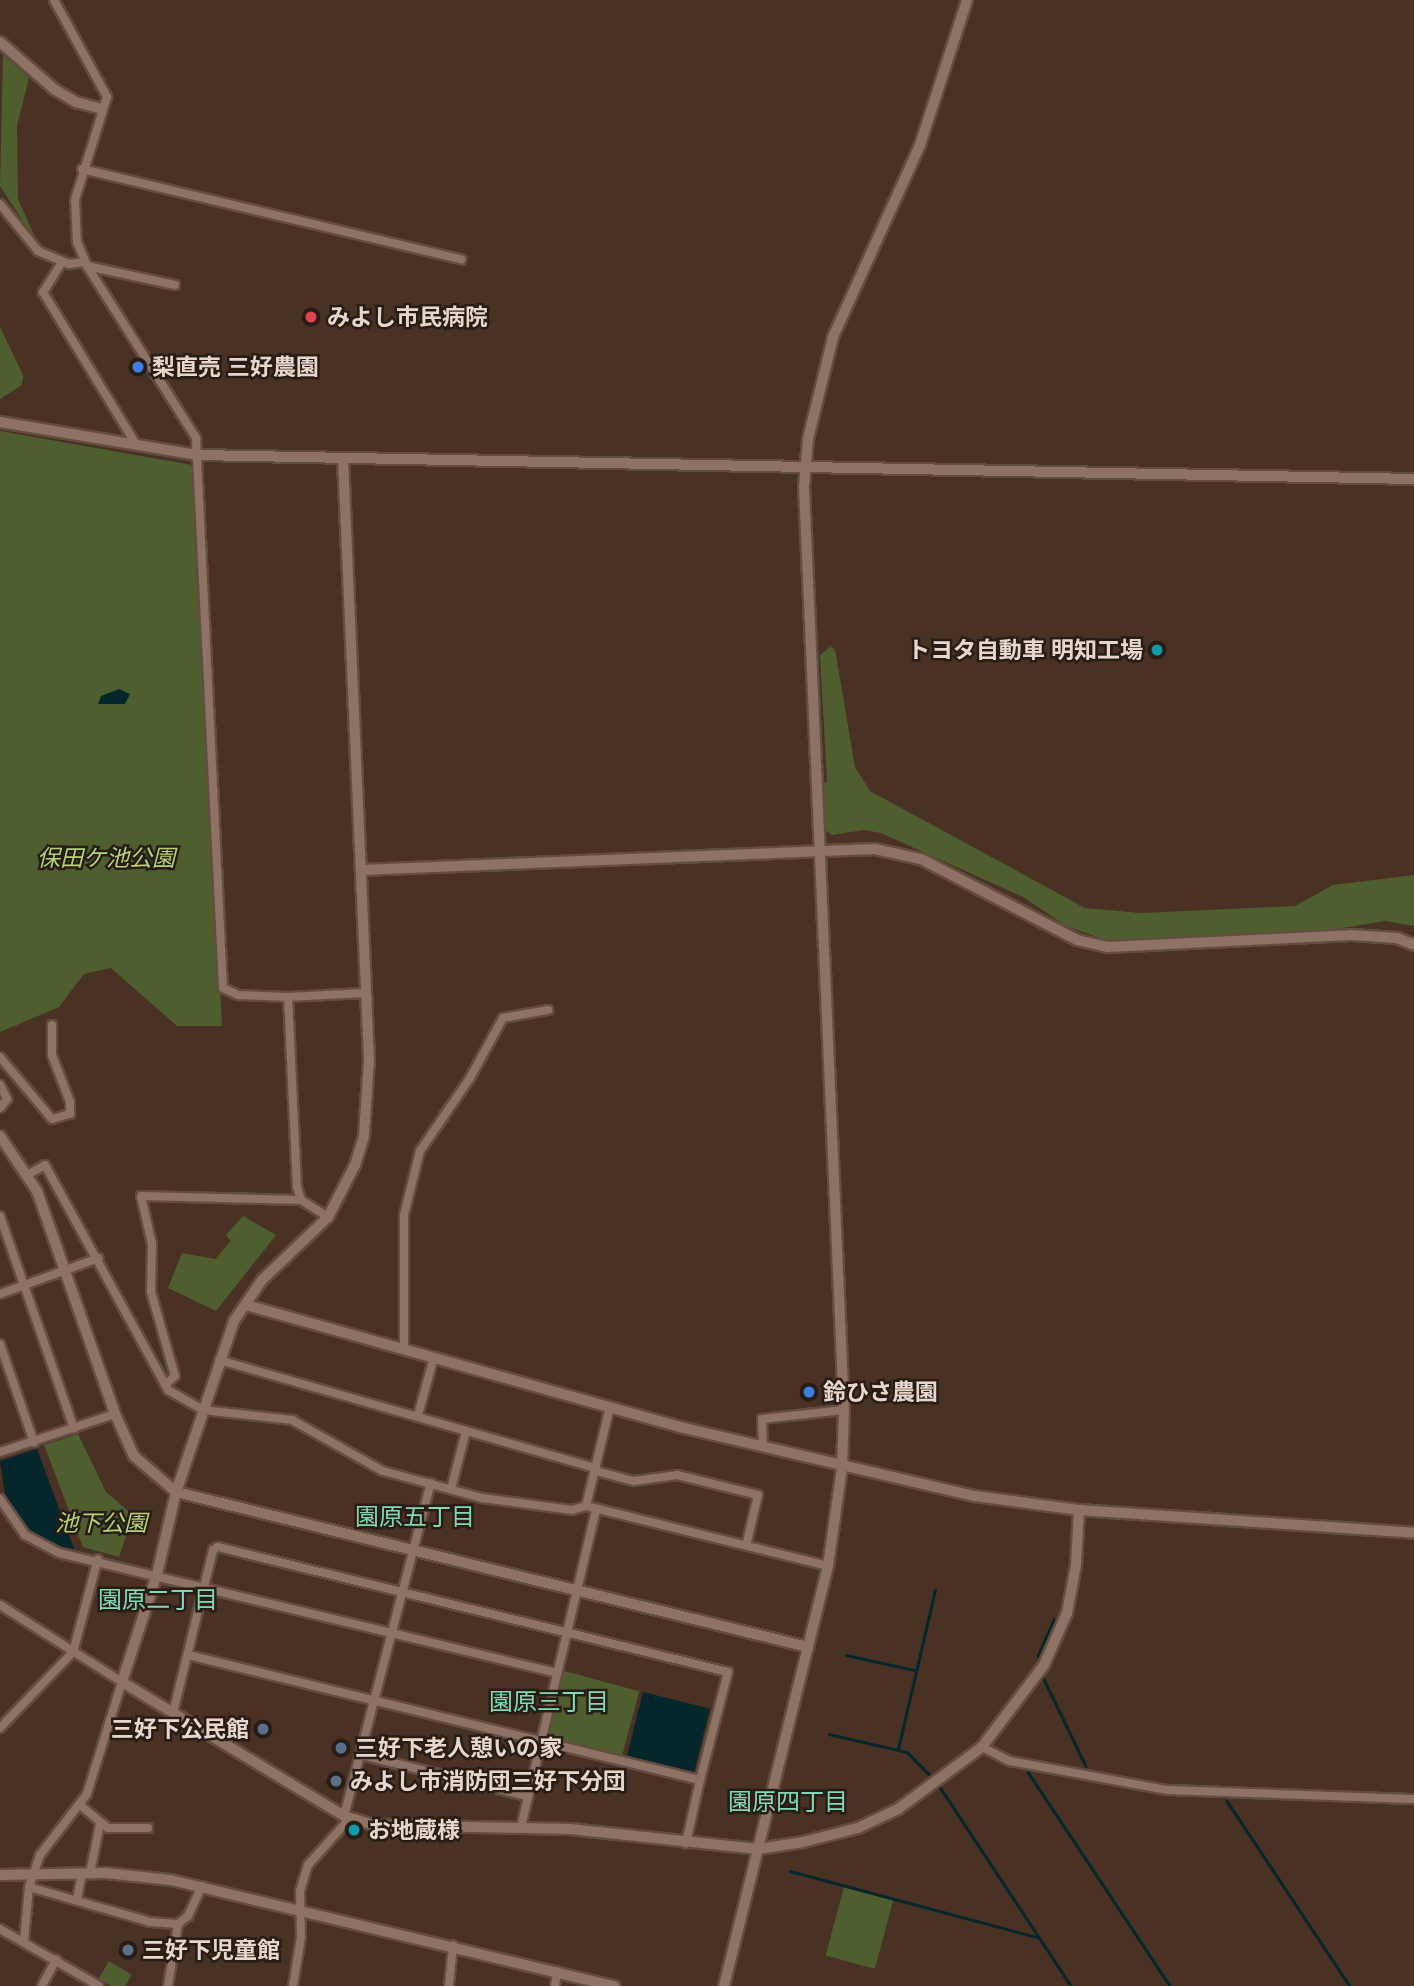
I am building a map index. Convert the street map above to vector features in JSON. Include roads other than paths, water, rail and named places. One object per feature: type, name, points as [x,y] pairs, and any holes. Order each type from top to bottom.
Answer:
[{"type":"street","points":[[54,0],[107,97],[82,169],[74,210],[86,264],[196,438],[223,988],[238,995],[288,997],[364,993]]},
{"type":"street","points":[[724,1986],[828,1566],[842,1468],[844,1410],[818,849],[804,468],[833,337],[920,145],[967,0]]},
{"type":"street","points":[[0,42],[54,89],[76,102],[102,109]]},
{"type":"street","points":[[82,169],[461,260]]},
{"type":"street","points":[[0,204],[38,251],[62,262],[86,264],[176,285]]},
{"type":"street","points":[[62,262],[43,292],[137,446]]},
{"type":"street","points":[[0,422],[198,455],[1414,479]]},
{"type":"street","points":[[24,1941],[29,1887],[51,1837],[81,1806],[157,1574],[176,1492],[234,1321],[262,1280],[328,1217],[355,1166],[368,1114],[343,459]]},
{"type":"street","points":[[360,870],[818,849],[875,849],[921,859],[1077,940],[1108,947],[1351,935],[1397,938],[1414,945]]},
{"type":"street","points":[[288,997],[297,1187],[302,1200]]},
{"type":"street","points":[[404,1348],[404,1215],[420,1151],[455,1102],[503,1018],[548,1010]]},
{"type":"street","points":[[0,1058],[52,1119],[70,1114],[70,1102],[52,1055],[52,1025]]},
{"type":"street","points":[[0,1085],[7,1099],[0,1108]]},
{"type":"street","points":[[0,1136],[29,1174],[115,1414],[134,1456],[176,1492],[808,1647]]},
{"type":"street","points":[[29,1174],[46,1165],[99,1258],[165,1385],[203,1410],[292,1420],[383,1471],[451,1489],[572,1510],[586,1506],[828,1566]]},
{"type":"street","points":[[165,1385],[175,1376],[151,1292],[152,1244],[141,1196],[302,1200],[328,1217]]},
{"type":"street","points":[[0,1216],[74,1428]]},
{"type":"street","points":[[0,1294],[99,1258]]},
{"type":"street","points":[[246,1305],[610,1407],[842,1468],[975,1496],[1079,1510],[1414,1533]]},
{"type":"street","points":[[0,1345],[34,1442]]},
{"type":"street","points":[[418,1415],[434,1357]]},
{"type":"street","points":[[219,1360],[418,1415],[634,1481],[677,1475],[758,1495],[746,1546]]},
{"type":"street","points":[[586,1506],[610,1407]]},
{"type":"street","points":[[762,1447],[762,1419],[844,1410]]},
{"type":"street","points":[[0,1452],[115,1414]]},
{"type":"street","points":[[451,1489],[466,1431]]},
{"type":"street","points":[[293,1986],[301,1937],[298,1911],[308,1865],[347,1817],[399,1592],[431,1483]]},
{"type":"street","points":[[0,1499],[10,1520],[41,1547],[557,1673]]},
{"type":"street","points":[[521,1827],[596,1510]]},
{"type":"street","points":[[0,1605],[122,1682],[347,1817],[402,1827],[521,1827],[758,1849],[803,1842],[876,1821],[982,1747],[1044,1665],[1067,1613],[1076,1565],[1079,1510]]},
{"type":"street","points":[[173,1713],[213,1550],[218,1547],[728,1672],[686,1843]]},
{"type":"street","points":[[0,1728],[73,1652],[98,1559]]},
{"type":"street","points":[[188,1655],[701,1780]]},
{"type":"street","points":[[982,1747],[1010,1761],[1167,1790],[1414,1799]]},
{"type":"street","points":[[362,1755],[527,1796]]},
{"type":"street","points":[[81,1806],[100,1824],[125,1830],[148,1828]]},
{"type":"street","points":[[77,1899],[100,1824]]},
{"type":"street","points":[[0,1875],[138,1875],[202,1886],[614,1986]]},
{"type":"street","points":[[168,1986],[178,1924],[188,1916],[202,1886]]},
{"type":"street","points":[[29,1887],[150,1922],[178,1924]]},
{"type":"street","points":[[0,1929],[99,1986]]},
{"type":"street","points":[[449,1986],[453,1945]]},
{"type":"street","points":[[42,1986],[55,1959]]},
{"type":"street","points":[[555,1986],[558,1971]]},
{"type":"water","points":[[119,689],[130,694],[125,704],[98,704],[101,696]]},
{"type":"water","points":[[37,1449],[74,1549],[49,1544],[28,1532],[6,1502],[0,1461]]},
{"type":"water","points":[[643,1692],[710,1709],[694,1773],[627,1756]]},
{"type":"waterway","points":[[898,1749],[935,1590]]},
{"type":"waterway","points":[[1040,1665],[1038,1655],[1054,1619]]},
{"type":"waterway","points":[[846,1655],[914,1670]]},
{"type":"waterway","points":[[1042,1675],[1086,1766]]},
{"type":"waterway","points":[[829,1734],[907,1752],[934,1779]]},
{"type":"waterway","points":[[1028,1772],[1170,1986]]},
{"type":"waterway","points":[[938,1784],[1071,1986]]},
{"type":"waterway","points":[[1227,1801],[1350,1986]]},
{"type":"waterway","points":[[790,1871],[1037,1937]]},
{"type":"place","name":"みよし市民病院","points":[[311,317]]},
{"type":"place","name":"梨直売 三好農園","points":[[138,367]]},
{"type":"place","name":"トヨタ自動車 明知工場","points":[[1157,650]]},
{"type":"place","name":"鈴ひさ農園","points":[[809,1392]]},
{"type":"place","name":"三好下公民館","points":[[263,1729]]},
{"type":"place","name":"三好下老人憩いの家","points":[[341,1748]]},
{"type":"place","name":"みよし市消防団三好下分団","points":[[336,1781]]},
{"type":"place","name":"お地蔵様","points":[[354,1830]]},
{"type":"place","name":"三好下児童館","points":[[128,1950]]},
{"type":"district","name":"園原五丁目","points":[[415,1517]]},
{"type":"district","name":"園原二丁目","points":[[158,1600]]},
{"type":"district","name":"園原三丁目","points":[[549,1702]]},
{"type":"district","name":"園原四丁目","points":[[788,1802]]},
{"type":"park label","name":"保田ケ池公園","points":[[106,858]]},
{"type":"park label","name":"池下公園","points":[[101,1523]]}]
